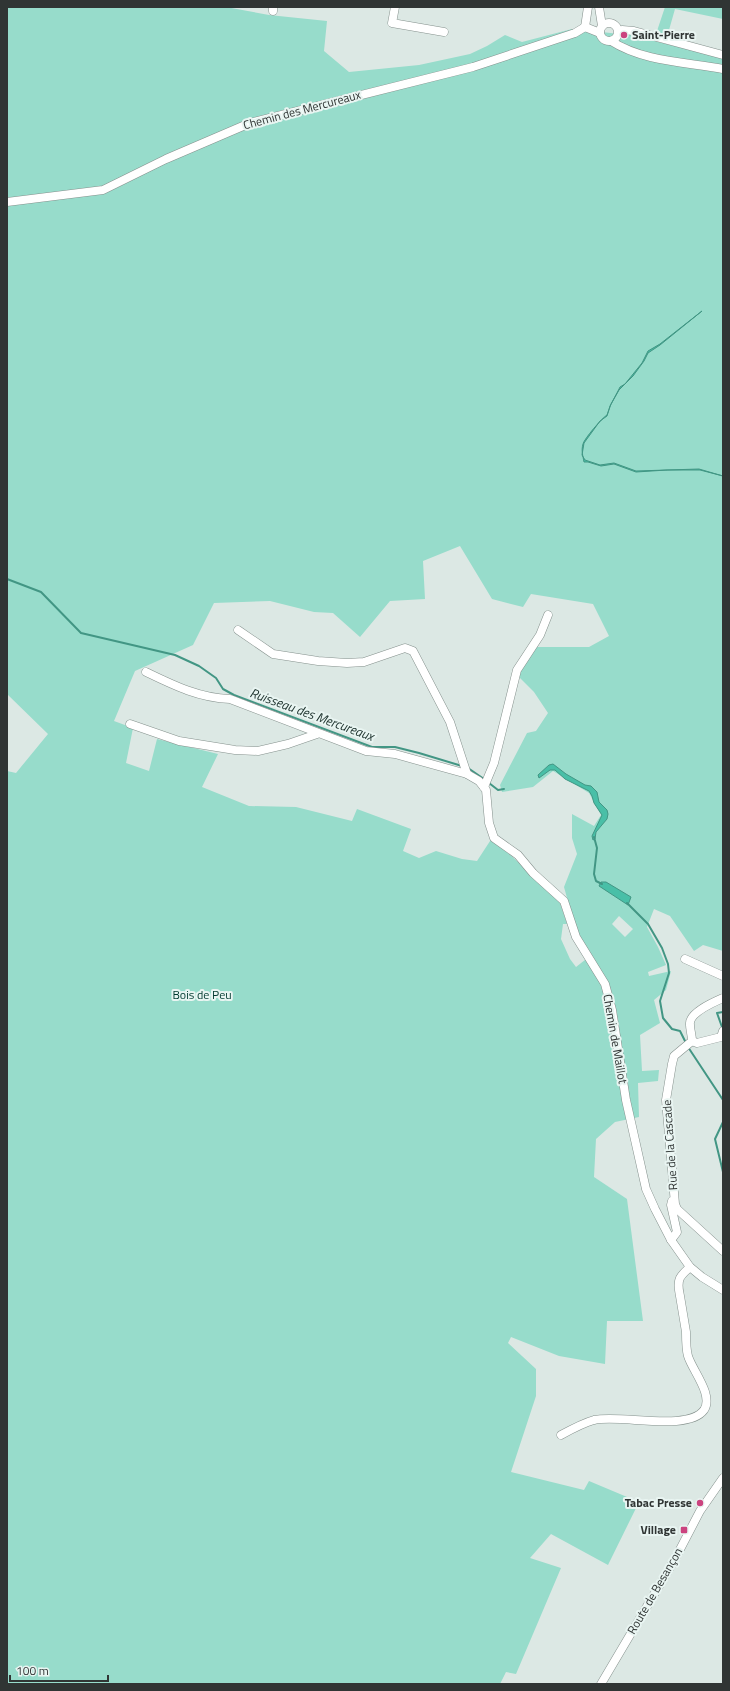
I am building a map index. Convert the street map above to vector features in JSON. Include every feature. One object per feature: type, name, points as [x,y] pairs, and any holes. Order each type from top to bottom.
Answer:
[{"type":"street","points":[[395,7],[392,23],[444,32]]},
{"type":"street","points":[[588,7],[585,27],[601,29],[611,23]]},
{"type":"street","points":[[599,7],[601,29],[605,40],[616,36],[622,30],[634,31],[723,55]]},
{"type":"street","points":[[604,7],[611,23],[616,26],[616,36]]},
{"type":"street","name":"Chemin des Mercureaux","points":[[7,202],[103,190],[166,159],[250,123],[473,67],[575,33],[585,27]]},
{"type":"street","points":[[616,36],[625,43],[659,59],[723,69]]},
{"type":"street","points":[[146,672],[183,689],[213,698],[230,699],[317,734],[366,751],[395,754],[466,769],[486,783],[494,764],[517,670],[540,634],[548,616]]},
{"type":"street","points":[[238,630],[273,654],[318,661],[347,663],[364,662],[405,648],[413,650],[450,722],[466,769]]},
{"type":"street","points":[[130,724],[179,741],[234,750],[258,751],[288,744],[317,734]]},
{"type":"street","name":"Chemin de Maillot","points":[[486,783],[489,823],[494,838],[518,855],[533,873],[564,901],[576,938],[605,984],[612,1010],[626,1100],[646,1189],[671,1240],[690,1267],[702,1277],[723,1290]]},
{"type":"street","points":[[685,959],[691,960],[723,976]]},
{"type":"street","points":[[722,1037],[697,1043],[689,1043],[692,1034],[689,1024],[690,1020],[697,1012],[723,998]]},
{"type":"street","name":"Rue de la Cascade","points":[[689,1043],[677,1053],[672,1064],[666,1100],[674,1197],[677,1209],[723,1251]]},
{"type":"street","points":[[671,1240],[677,1232],[671,1205],[674,1197]]},
{"type":"street","points":[[561,1435],[575,1427],[595,1420],[621,1418],[666,1422],[693,1417],[703,1411],[706,1406],[704,1390],[688,1356],[684,1317],[678,1286],[680,1278],[690,1267]]},
{"type":"street","name":"Route de Besançon","points":[[601,1684],[674,1559],[700,1511],[723,1478]]},
{"type":"green space","name":"Bois de Peu","points":[[7,7],[226,7],[269,15],[327,21],[324,51],[349,72],[419,65],[470,54],[505,35],[522,42],[572,29],[630,35],[723,58],[723,951],[703,945],[694,951],[670,916],[654,909],[647,927],[666,965],[648,972],[649,976],[671,971],[666,990],[654,1000],[660,1023],[640,1035],[642,1071],[659,1070],[658,1081],[638,1083],[639,1117],[615,1122],[596,1139],[594,1177],[627,1199],[643,1321],[607,1321],[605,1364],[559,1356],[511,1337],[508,1343],[536,1369],[536,1396],[511,1472],[584,1490],[589,1481],[639,1502],[608,1565],[551,1534],[530,1558],[561,1568],[516,1674],[506,1672],[500,1684],[7,1684],[7,771],[16,773],[48,734],[7,694]],"holes":[[[460,546],[492,599],[523,607],[531,594],[593,604],[609,636],[589,647],[534,647],[518,676],[534,692],[548,713],[536,731],[527,733],[500,785],[502,792],[533,787],[553,771],[589,793],[601,815],[594,826],[572,814],[572,838],[577,854],[564,887],[577,934],[590,956],[576,967],[570,959],[561,939],[563,924],[567,924],[559,900],[492,838],[477,861],[462,859],[436,851],[419,858],[403,851],[411,829],[357,809],[352,821],[296,807],[249,806],[202,787],[218,754],[157,739],[149,771],[126,763],[133,728],[114,721],[135,671],[193,645],[214,603],[270,601],[314,612],[333,613],[360,637],[390,601],[425,599],[423,561]],[[619,916],[633,929],[625,937],[612,924]]]},
{"type":"green space","points":[[665,7],[723,7],[723,19],[675,9],[667,37],[656,34]]},
{"type":"shaded area","points":[[702,311],[660,345],[648,353],[644,361],[633,376],[625,384],[642,363],[648,351],[660,344]]},
{"type":"shaded area","points":[[625,384],[619,390],[611,405],[620,387]]},
{"type":"shaded area","points":[[598,423],[584,443],[582,453],[584,441]]},
{"type":"shaded area","points":[[583,457],[585,460],[600,465],[614,463],[636,471],[667,470],[636,472],[614,464],[601,466],[584,462]]},
{"type":"shaded area","points":[[699,469],[723,476],[700,470],[668,470]]},
{"type":"shaded area","points":[[553,764],[566,774],[585,785],[591,786],[597,792],[599,802],[607,810],[608,814],[607,819],[596,832],[595,839],[593,840],[592,836],[602,815],[594,803],[589,791],[565,779],[555,770],[550,770],[539,778],[538,775],[549,765]]},
{"type":"shaded area","points":[[601,882],[606,882],[631,897],[628,905],[599,886]]},
{"type":"waterway","name":"Ruisseau des Mercureaux","points":[[7,579],[41,592],[81,633],[175,655],[199,666],[216,678],[223,689],[234,695],[372,747],[395,747],[462,766]]},
{"type":"waterway","name":"Ruisseau des Mercureaux","points":[[468,768],[484,779]]},
{"type":"waterway","name":"Ruisseau des Mercureaux","points":[[489,783],[498,790],[504,789]]},
{"type":"waterway","name":"Ruisseau des Mercureaux","points":[[594,837],[597,848],[594,874],[596,881],[602,884]]},
{"type":"waterway","name":"Ruisseau des Mercureaux","points":[[627,903],[648,924],[662,948],[668,964],[669,973],[660,1001],[663,1018],[672,1029],[680,1031],[686,1043]]},
{"type":"waterway","points":[[722,1027],[717,1013],[723,1012]]},
{"type":"waterway","name":"Ruisseau des Mercureaux","points":[[688,1047],[723,1100]]},
{"type":"waterway","name":"Ruisseau des Mercureaux","points":[[723,1122],[715,1139],[723,1172]]},
{"type":"place","name":"Saint-Pierre","points":[[624,35]]},
{"type":"place","name":"Tabac Presse","points":[[700,1503]]},
{"type":"place","name":"Village","points":[[684,1530]]}]
